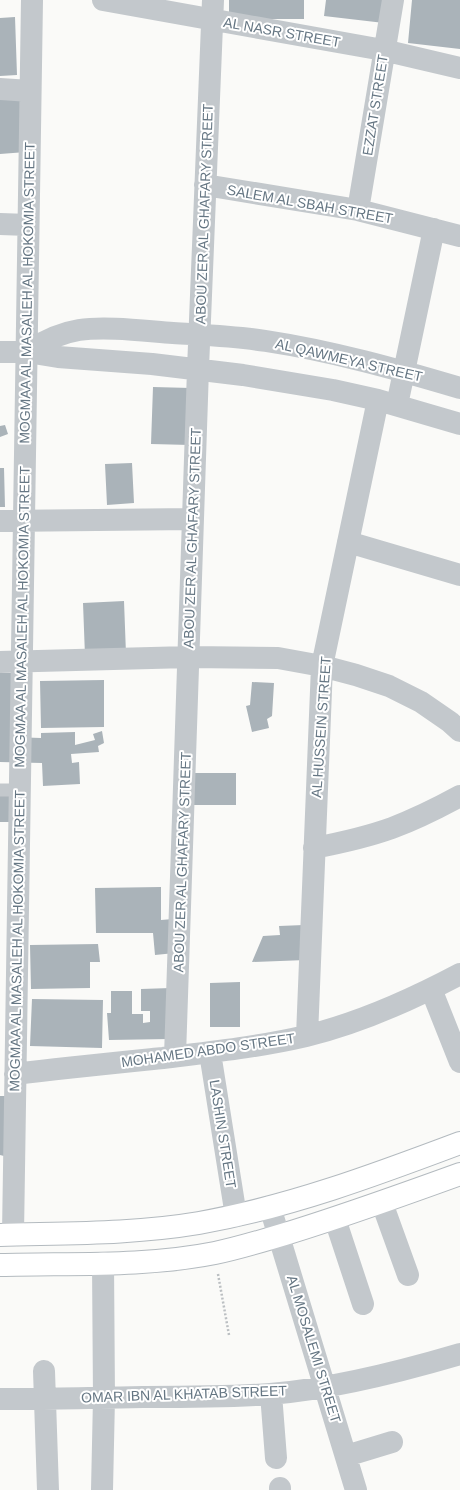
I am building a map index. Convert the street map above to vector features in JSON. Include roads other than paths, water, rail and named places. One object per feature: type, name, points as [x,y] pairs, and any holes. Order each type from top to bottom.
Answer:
[{"type":"street","name":"MOGMAA AL MASALEH AL HOKOMIA STREET","points":[[6,1234],[15,1074],[8,1002],[10,790],[22,662],[32,0]]},
{"type":"street","name":"AL NASR STREET","points":[[103,0],[213,10],[460,68]]},
{"type":"street","name":"EZZAT STREET","points":[[358,210],[383,50],[393,0]]},
{"type":"street","name":"ABOU ZER AL GHAFARY STREET","points":[[175,1056],[199,335],[213,10]]},
{"type":"street","points":[[0,89],[30,91]]},
{"type":"street","name":"SALEM AL SBAH STREET","points":[[205,185],[358,210],[460,236]]},
{"type":"street","points":[[0,224],[28,224]]},
{"type":"street","name":"AL HUSSEIN STREET","points":[[307,1036],[322,666],[348,542],[388,402],[405,372],[434,229]]},
{"type":"street","name":"AL QAWMEYA STREET","points":[[27,352],[43,342],[61,334],[80,330],[120,329],[199,335],[265,341],[312,349],[405,372],[460,388]]},
{"type":"street","points":[[0,352],[27,352],[58,357],[198,369],[288,382],[388,402],[460,424]]},
{"type":"street","points":[[0,521],[193,520]]},
{"type":"street","points":[[348,542],[460,575]]},
{"type":"street","points":[[0,662],[189,657],[278,658],[322,666],[389,686],[421,702],[450,722],[460,731]]},
{"type":"street","points":[[314,848],[353,840],[392,828],[428,813],[460,796]]},
{"type":"street","name":"MOHAMED ABDO STREET","points":[[15,1074],[210,1053],[263,1045],[307,1036],[393,1007],[460,974]]},
{"type":"street","points":[[431,989],[460,1062]]},
{"type":"street","name":"LASHIN STREET","points":[[210,1053],[236,1216]]},
{"type":"street","points":[[6,1234],[124,1231],[199,1223],[236,1216],[370,1177],[460,1143]]},
{"type":"street","points":[[0,1265],[140,1262],[176,1259],[214,1253],[336,1219],[460,1174]]},
{"type":"street","points":[[382,1203],[408,1275]]},
{"type":"street","name":"AL MOSALEMI STREET","points":[[270,1207],[356,1490]]},
{"type":"street","points":[[336,1219],[363,1304]]},
{"type":"street","points":[[86,1233],[94,1263],[104,1398],[102,1490]]},
{"type":"street","name":"OMAR IBN AL KHATAB STREET","points":[[0,1399],[271,1394],[325,1386],[425,1364],[460,1354]]},
{"type":"street","points":[[44,1371],[48,1490]]},
{"type":"street","points":[[271,1394],[276,1458]]},
{"type":"street","points":[[346,1456],[392,1442]]}]
